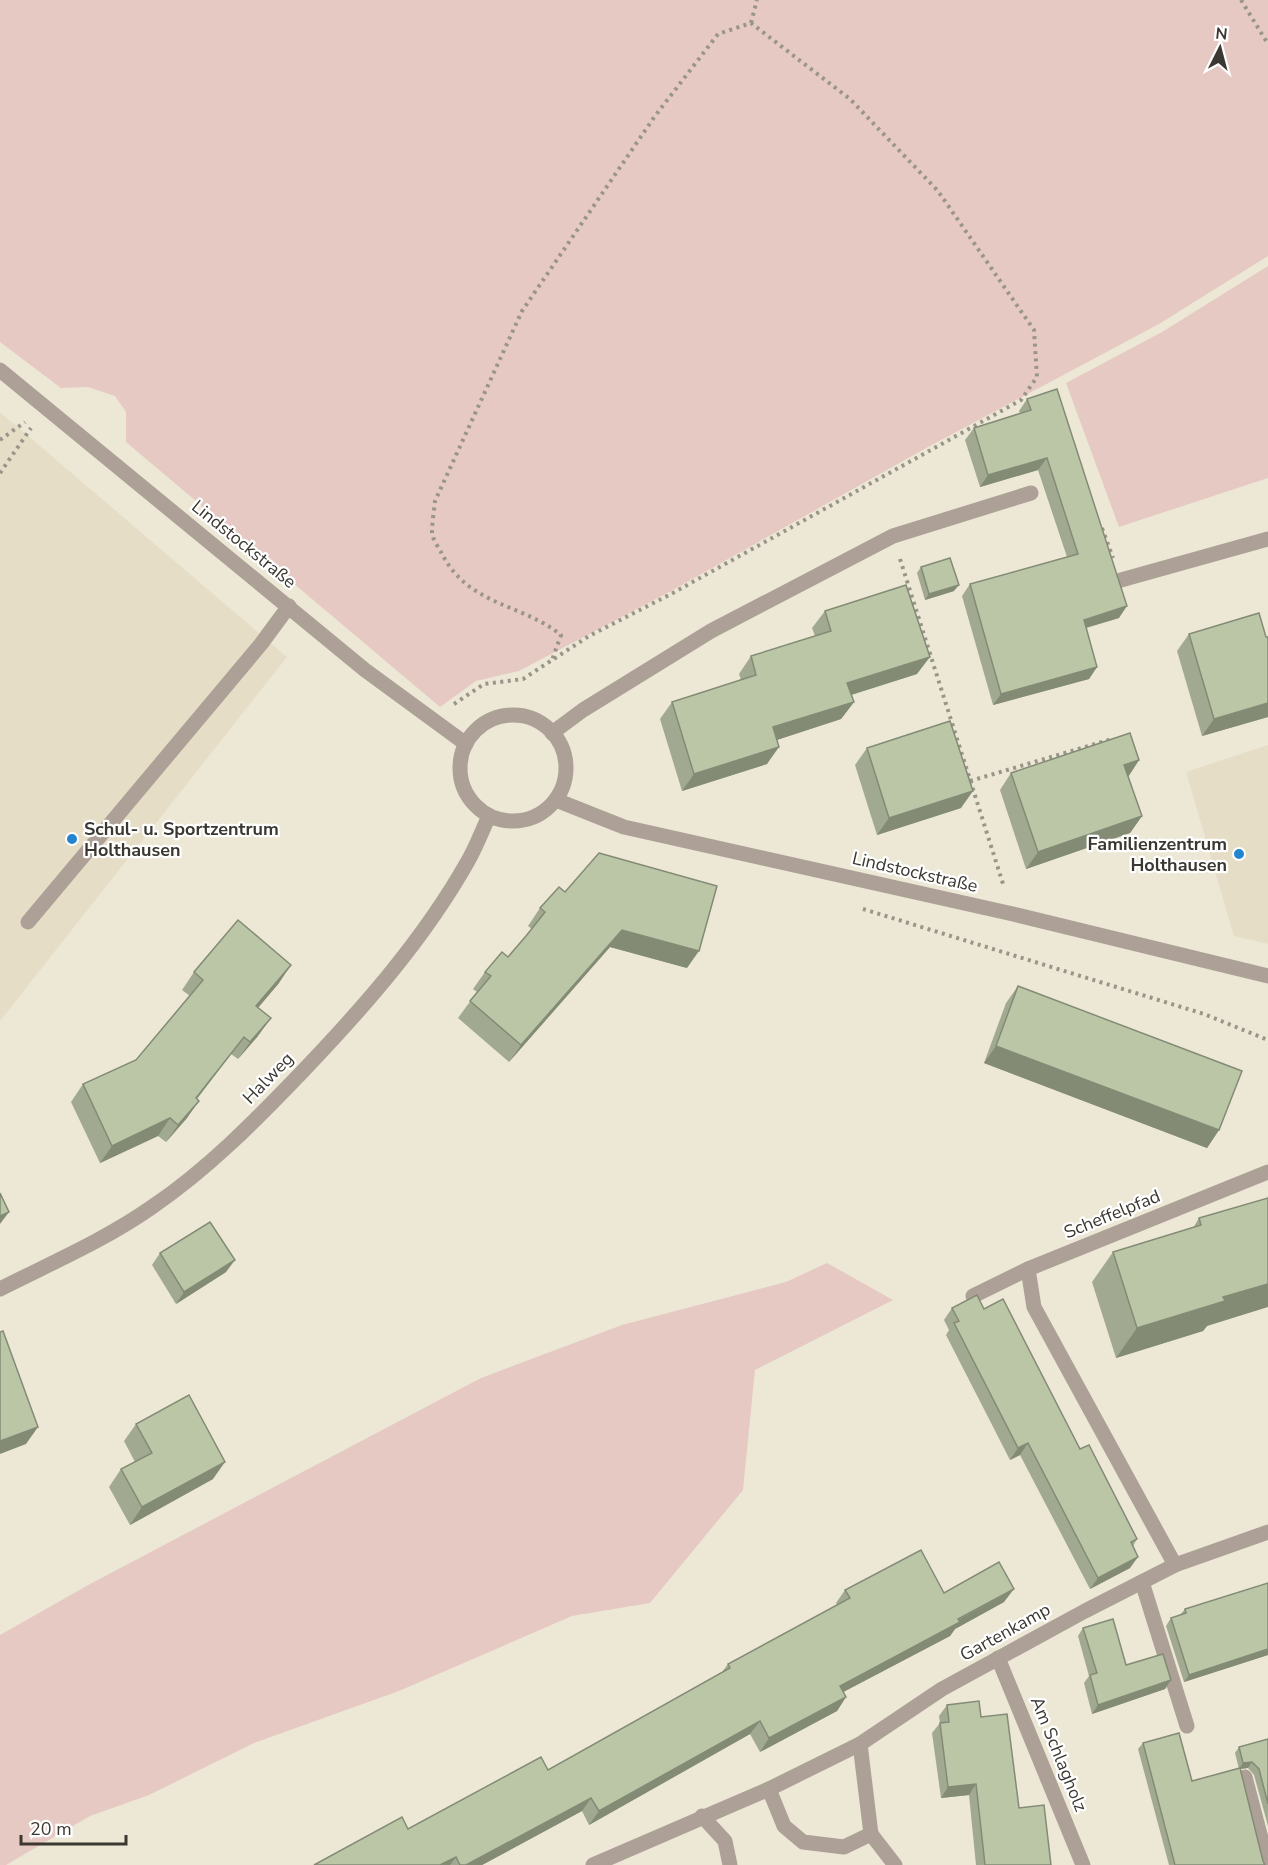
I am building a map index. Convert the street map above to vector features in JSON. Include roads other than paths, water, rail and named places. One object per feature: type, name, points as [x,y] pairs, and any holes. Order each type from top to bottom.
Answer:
[{"type":"street","name":"Lindstockstraße","points":[[0,370],[365,670],[466,744]]},
{"type":"street","points":[[552,733],[583,710],[711,631],[893,536],[1031,493]]},
{"type":"street","points":[[1121,580],[1268,539]]},
{"type":"street","points":[[28,922],[261,644],[289,606]]},
{"type":"street","points":[[505,716],[520,716],[538,721],[552,733],[563,750],[566,773],[563,787],[547,810],[534,817],[509,821],[489,816],[473,803],[460,776],[461,754],[476,729],[505,716]]},
{"type":"street","name":"Lindstockstraße","points":[[556,800],[624,827],[1013,914],[1268,976]]},
{"type":"street","name":"Halweg","points":[[0,1289],[150,1209],[202,1171],[271,1105],[357,1015],[434,915],[469,860],[489,816]]},
{"type":"street","name":"Scheffelpfad","points":[[973,1296],[1028,1269],[1268,1172]]},
{"type":"street","points":[[1028,1269],[1034,1307],[1174,1565]]},
{"type":"street","name":"Gartenkamp","points":[[592,1865],[769,1789],[860,1744],[942,1689],[1174,1565],[1268,1532]]},
{"type":"street","points":[[1142,1582],[1187,1726]]},
{"type":"street","name":"Am Schlagholz","points":[[998,1658],[1083,1865]]},
{"type":"street","points":[[860,1744],[871,1834],[895,1865]]},
{"type":"street","points":[[1245,1777],[1268,1865]]},
{"type":"street","points":[[769,1789],[784,1827],[803,1842],[844,1848],[871,1834]]},
{"type":"street","points":[[702,1816],[725,1841],[730,1865]]},
{"type":"place","name":"Schul- u. Sportzentrum Holthausen","points":[[72,839]]},
{"type":"place","name":"Familienzentrum Holthausen","points":[[1239,854]]}]
